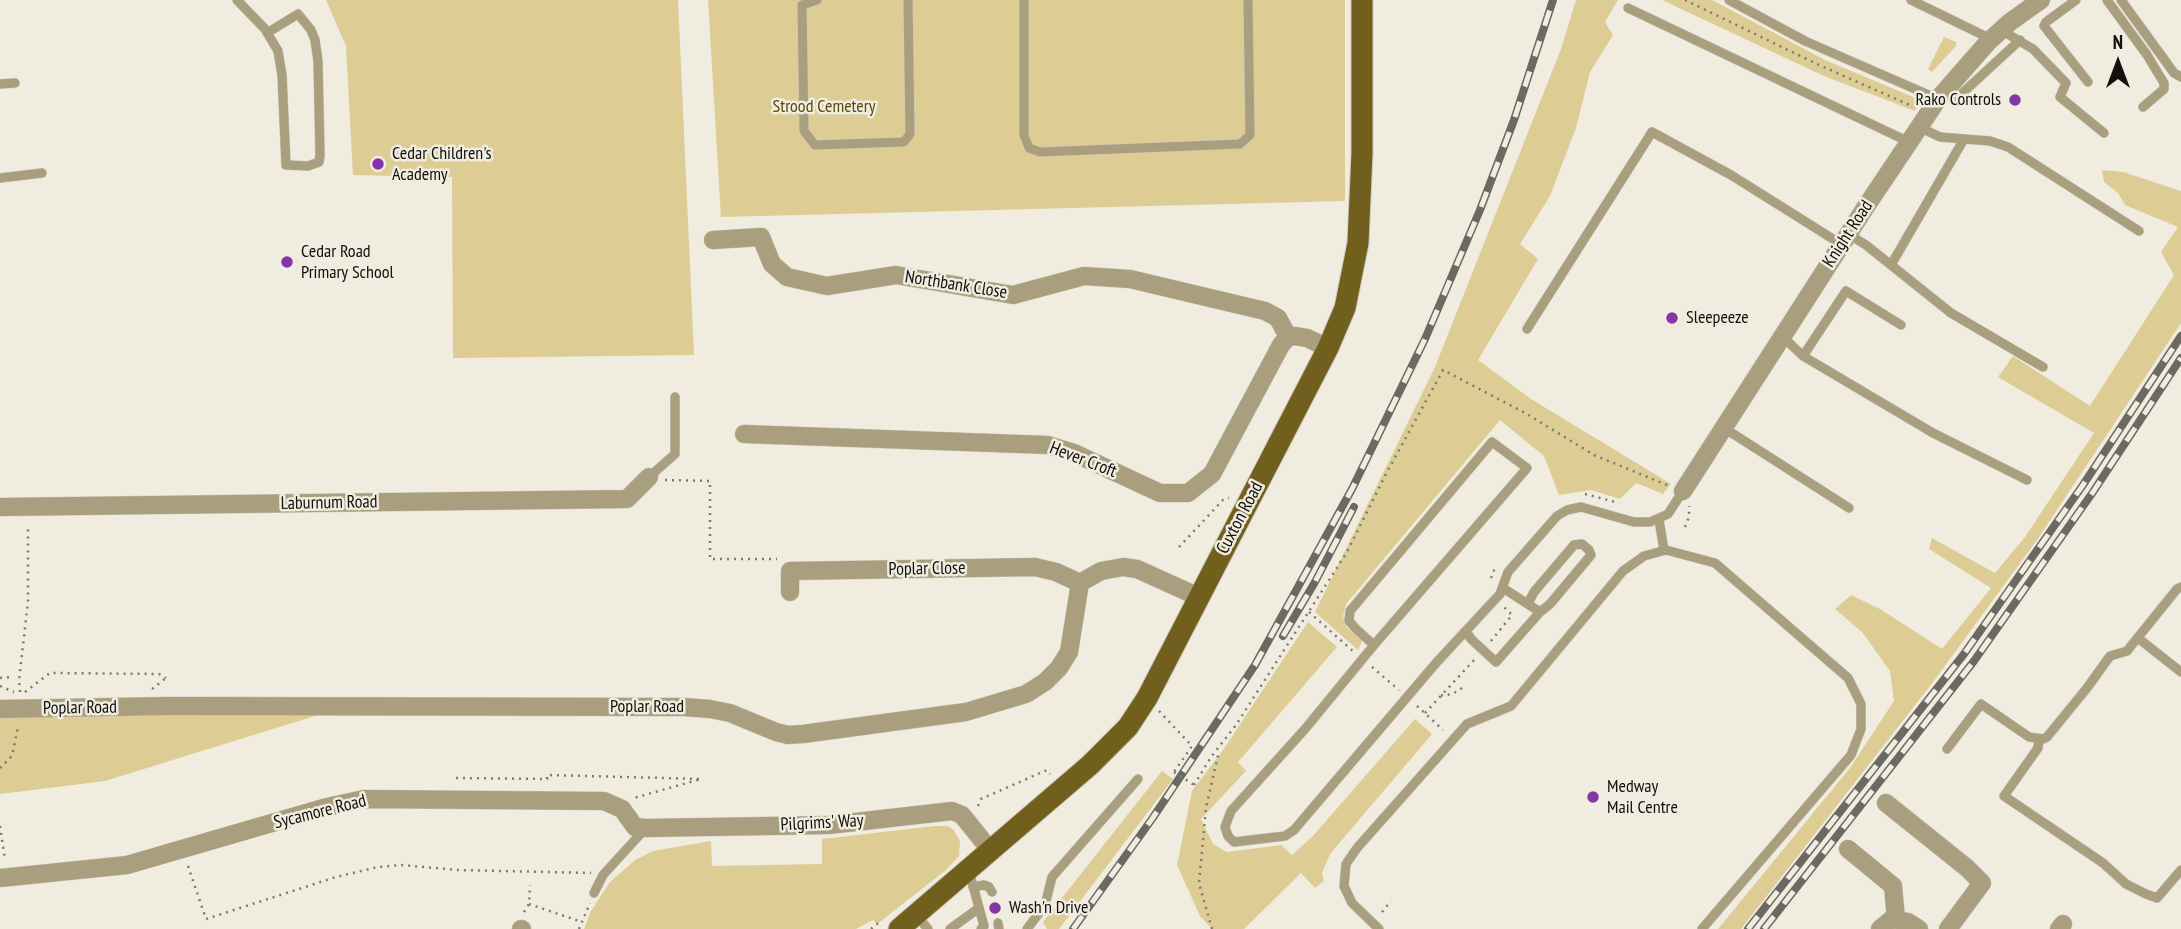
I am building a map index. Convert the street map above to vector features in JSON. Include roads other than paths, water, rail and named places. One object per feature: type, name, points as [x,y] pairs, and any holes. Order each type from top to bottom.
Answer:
[{"type":"main road","name":"Cuxton Road","points":[[891,924],[922,922],[971,879],[990,850],[1062,789],[1128,727],[1147,698],[1328,348],[1345,308],[1358,243],[1362,153],[1362,0]]},
{"type":"street","name":"Knight Road","points":[[1683,491],[1932,108],[1996,35],[2041,0]]},
{"type":"street","name":"Northbank Close","points":[[713,240],[761,237],[772,264],[787,277],[827,286],[896,275],[1013,295],[1084,276],[1129,279],[1265,311],[1278,318],[1288,337]]},
{"type":"street","points":[[1288,337],[1307,338],[1328,348]]},
{"type":"street","name":"Hever Croft","points":[[744,434],[1048,445],[1074,453],[1160,493],[1188,493],[1212,474],[1281,345],[1288,337]]},
{"type":"street","name":"Laburnum Road","points":[[0,508],[627,499],[649,477]]},
{"type":"street","name":"Poplar Close","points":[[790,592],[790,571],[1035,567],[1056,572],[1080,583]]},
{"type":"street","points":[[1080,583],[1101,571],[1132,568],[1199,597]]},
{"type":"street","name":"Poplar Road","points":[[0,709],[170,706],[684,707],[730,713],[776,732],[788,735],[803,734],[966,712],[1026,694],[1045,682],[1059,668],[1069,652],[1080,583]]},
{"type":"street","name":"Sycamore Road","points":[[3,877],[127,865],[327,807],[364,799],[604,801],[622,809],[641,827]]},
{"type":"street","points":[[1886,803],[1965,866],[1982,883],[1948,929]]},
{"type":"street","name":"Pilgrims' Way","points":[[641,827],[829,825],[948,810],[962,815],[990,850]]},
{"type":"street","points":[[1849,849],[1893,886],[1896,919]]},
{"type":"street","points":[[1880,929],[1887,921],[1896,919],[1919,929]]},
{"type":"lane","points":[[237,0],[267,33],[278,51],[282,75],[286,165],[309,166],[318,162],[320,155],[317,51],[311,30],[298,14],[267,33]]},
{"type":"lane","points":[[817,0],[802,5],[804,131],[815,145],[904,142],[910,134],[908,0]]},
{"type":"lane","points":[[1024,0],[1024,135],[1029,148],[1040,152],[1240,144],[1250,135],[1248,0]]},
{"type":"lane","points":[[1729,0],[1932,108],[1940,137],[1999,142],[2008,146],[2139,230]]},
{"type":"lane","points":[[1911,0],[1996,35],[2020,40],[2066,83],[2060,97],[2104,133]]},
{"type":"lane","points":[[2076,0],[2065,3],[2045,22],[2045,28],[2088,82]]},
{"type":"lane","points":[[2107,0],[2164,83],[2164,89],[2144,107]]},
{"type":"lane","points":[[2121,0],[2174,73],[2181,78]]},
{"type":"lane","points":[[1628,8],[1909,142]]},
{"type":"lane","points":[[1932,108],[1957,98],[2020,40]]},
{"type":"lane","points":[[0,84],[15,83]]},
{"type":"lane","points":[[1527,329],[1652,132],[1891,265],[1951,313],[2043,367]]},
{"type":"lane","points":[[1891,265],[1964,139]]},
{"type":"lane","points":[[0,178],[42,173]]},
{"type":"lane","points":[[1803,356],[1846,291],[1901,325]]},
{"type":"lane","points":[[1782,336],[1803,356],[1933,433],[2027,480]]},
{"type":"lane","points":[[649,477],[676,454],[675,397]]},
{"type":"lane","points":[[1724,428],[1849,508]]},
{"type":"lane","points":[[1374,645],[1349,621],[1350,611],[1492,442],[1527,468],[1231,811],[1224,826],[1230,839],[1241,842],[1291,833],[1495,599],[1503,588],[1508,572],[1554,519],[1567,510],[1588,508],[1637,522],[1659,520],[1669,512],[1683,491]]},
{"type":"lane","points":[[1659,520],[1664,550]]},
{"type":"lane","points":[[1466,631],[1496,662],[1591,555],[1589,550],[1582,544],[1574,545],[1534,592],[1528,603]]},
{"type":"lane","points":[[1379,929],[1352,903],[1344,886],[1346,864],[1357,848],[1467,724],[1511,706],[1620,574],[1644,556],[1664,550],[1715,563],[1848,678],[1861,705],[1861,729],[1851,755],[1702,929]]},
{"type":"lane","points":[[1947,749],[1981,705],[2028,737],[2046,737],[2111,654],[2125,652],[2181,587]]},
{"type":"lane","points":[[1503,588],[1540,612]]},
{"type":"lane","points":[[2138,638],[2181,672]]},
{"type":"lane","points":[[2039,738],[2038,748],[2004,796],[2103,863],[2124,883],[2146,894],[2157,898],[2181,870]]},
{"type":"lane","points":[[1027,929],[1045,905],[1052,877],[1138,779]]},
{"type":"lane","points":[[594,893],[641,827]]},
{"type":"lane","points":[[971,879],[989,887],[992,892]]},
{"type":"lane","points":[[971,879],[983,928]]},
{"type":"lane","points":[[950,929],[979,908]]},
{"type":"railway","points":[[1073,929],[1152,819],[1255,665],[1352,489],[1425,339],[1480,210],[1514,120],[1553,0]]},
{"type":"railway","points":[[1748,929],[1964,654],[2083,485],[2181,336]]},
{"type":"railway","points":[[1764,929],[1974,661],[2093,492],[2181,358]]},
{"type":"railway","points":[[1283,636],[1354,507]]},
{"type":"place","name":"Rako Controls","points":[[2015,100]]},
{"type":"place","name":"Cedar Children's Academy","points":[[378,164]]},
{"type":"place","name":"Cedar Road Primary School","points":[[287,262]]},
{"type":"place","name":"Sleepeeze","points":[[1672,318]]},
{"type":"place","name":"Medway Mail Centre","points":[[1593,797]]},
{"type":"place","name":"Wash'n Drive","points":[[995,908]]},
{"type":"park label","name":"Strood Cemetery","points":[[824,107]]}]
